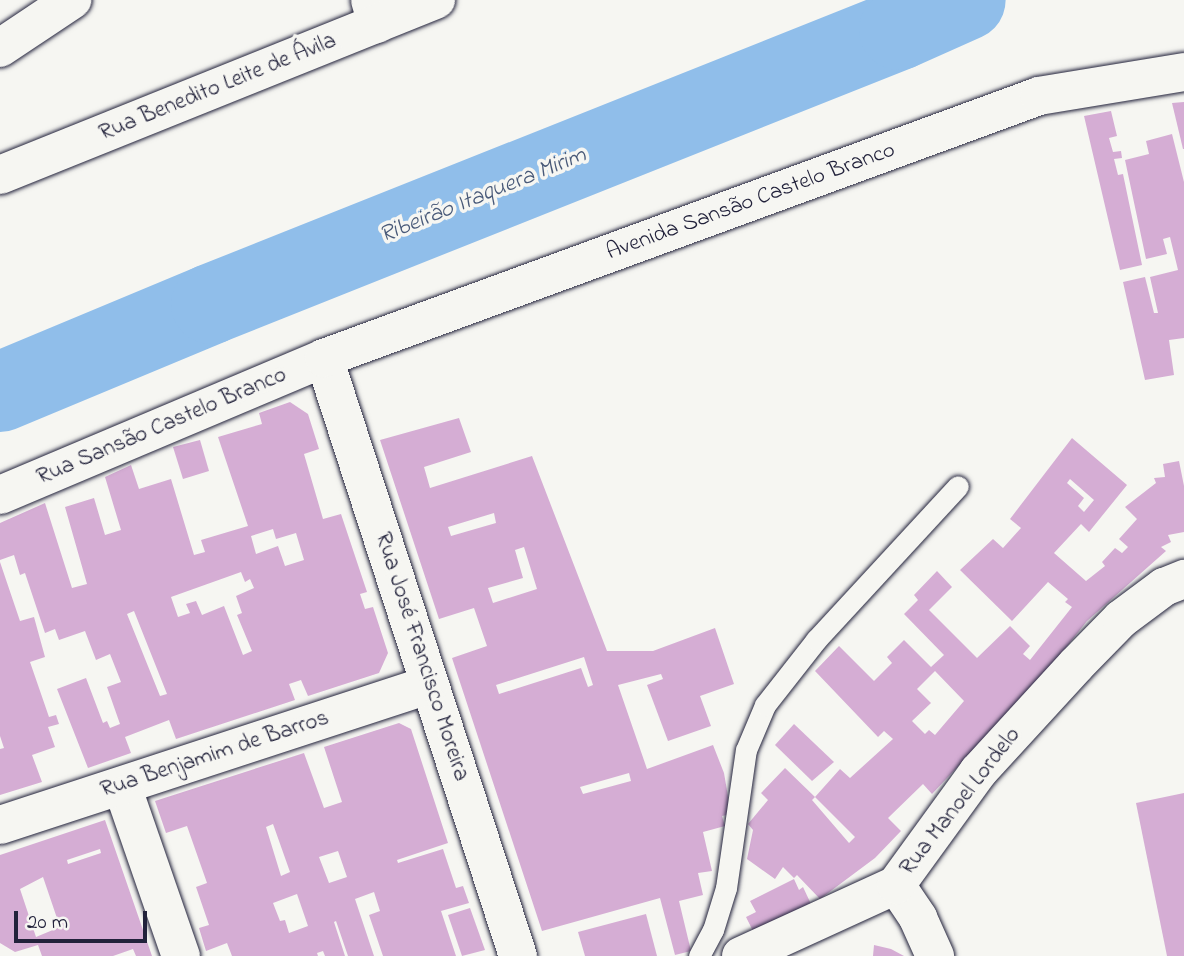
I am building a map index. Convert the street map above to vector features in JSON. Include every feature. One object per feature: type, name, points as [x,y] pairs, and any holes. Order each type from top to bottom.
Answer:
[{"type":"street","points":[[0,48],[72,0]]},
{"type":"street","name":"Rua Benedito Leite de Ávila","points":[[0,175],[374,12],[436,0]]},
{"type":"street","name":"Avenida Sansão Castelo Branco","points":[[324,359],[1039,96],[1184,72]]},
{"type":"street","name":"Rua Sansão Castelo Branco","points":[[0,495],[324,359]]},
{"type":"street","name":"Rua José Francisco Moreira","points":[[324,359],[518,956]]},
{"type":"street","name":"Rua Manoel Lordelo","points":[[741,956],[895,885],[978,772],[1076,665],[1121,619],[1164,587],[1184,579]]},
{"type":"street","name":"Rua Benjamim de Barros","points":[[0,825],[429,685]]},
{"type":"street","points":[[122,786],[181,956]]},
{"type":"street","points":[[895,885],[918,918],[935,956]]},
{"type":"lane","points":[[699,956],[713,930],[726,888],[746,750],[765,705],[816,640],[958,486]]},
{"type":"building","points":[[1184,102],[1184,149],[1183,149],[1172,103]]},
{"type":"building","points":[[1111,111],[1117,136],[1109,138],[1113,152],[1121,151],[1122,158],[1114,159],[1118,175],[1123,174],[1142,265],[1120,270],[1084,116]]},
{"type":"building","points":[[1172,134],[1184,182],[1184,338],[1169,340],[1174,375],[1145,380],[1123,282],[1145,277],[1154,313],[1158,313],[1150,277],[1178,270],[1170,237],[1163,239],[1167,254],[1146,259],[1125,160],[1149,154],[1146,141]]},
{"type":"building","points":[[290,402],[308,414],[319,449],[304,454],[323,519],[341,514],[367,592],[360,594],[365,609],[373,607],[388,653],[379,673],[308,696],[301,680],[289,684],[295,700],[176,739],[169,720],[125,737],[131,753],[88,768],[57,689],[86,678],[103,723],[107,721],[110,728],[120,724],[107,687],[121,682],[110,654],[96,660],[85,631],[59,640],[55,629],[45,633],[25,573],[20,575],[14,555],[0,560],[0,523],[45,503],[72,588],[87,584],[65,507],[94,498],[105,535],[121,530],[105,477],[131,465],[139,489],[171,479],[194,555],[205,552],[201,540],[248,526],[218,437],[262,424],[259,413]],"holes":[[[273,529],[276,539],[296,533],[304,560],[285,566],[278,546],[256,554],[251,536]],[[241,572],[245,582],[250,579],[254,588],[236,596],[242,613],[237,615],[252,651],[243,655],[224,606],[202,615],[196,601],[186,604],[190,613],[178,617],[171,597]],[[134,611],[167,694],[160,696],[127,614]]]},
{"type":"building","points":[[459,418],[471,452],[424,467],[430,488],[532,456],[607,651],[653,651],[715,628],[734,684],[700,696],[711,726],[668,741],[647,685],[663,679],[661,674],[618,685],[647,769],[713,745],[724,773],[731,814],[722,816],[725,826],[703,832],[712,871],[698,873],[703,895],[679,901],[691,951],[675,955],[660,898],[542,931],[452,658],[487,646],[474,608],[439,619],[380,440]],"holes":[[[494,513],[496,523],[451,536],[448,527]],[[524,547],[537,589],[493,603],[488,588],[523,578],[515,550]],[[584,657],[593,685],[588,687],[581,668],[499,694],[496,685]],[[629,773],[631,781],[583,794],[580,787]]]},
{"type":"building","points":[[1072,438],[1127,485],[1089,532],[1081,524],[1054,553],[1086,581],[1105,566],[1102,562],[1115,548],[1122,553],[1128,547],[1119,539],[1137,519],[1125,507],[1156,483],[1154,478],[1165,477],[1163,464],[1179,461],[1184,486],[1184,532],[1168,535],[1171,542],[1161,547],[1166,551],[1087,621],[1045,674],[932,794],[923,784],[888,818],[901,831],[875,858],[820,899],[797,875],[794,878],[783,867],[775,879],[747,859],[753,830],[748,824],[768,800],[761,793],[785,768],[815,797],[840,769],[850,778],[893,739],[884,731],[878,737],[815,671],[839,646],[874,681],[892,663],[887,657],[904,640],[931,667],[944,655],[904,614],[918,600],[914,595],[937,571],[952,587],[929,610],[977,658],[1010,626],[1030,646],[1023,654],[1030,660],[1072,607],[1065,602],[1068,599],[1048,582],[1012,621],[960,570],[993,539],[1003,548],[1021,528],[1010,519]],"holes":[[[1070,479],[1094,500],[1084,512],[1078,506],[1084,498],[1067,483]],[[935,671],[964,701],[935,735],[929,730],[925,734],[912,721],[931,703],[917,689]],[[815,797],[855,837],[849,843],[812,800]]]},
{"type":"building","points":[[200,440],[209,471],[183,479],[173,447]]},
{"type":"building","points":[[0,562],[20,621],[34,617],[45,657],[30,662],[49,717],[56,715],[59,724],[48,727],[55,747],[32,755],[42,782],[0,795],[0,749],[4,748],[0,736]]},
{"type":"building","points":[[399,723],[411,729],[448,843],[397,860],[398,863],[443,849],[456,888],[463,886],[469,903],[441,911],[456,956],[383,956],[369,915],[380,911],[374,892],[355,899],[374,956],[348,956],[336,921],[334,922],[345,956],[325,956],[323,951],[317,953],[318,956],[232,956],[227,943],[206,951],[199,928],[209,925],[196,887],[207,883],[187,826],[166,833],[155,801],[304,753],[324,808],[342,802],[324,747]],"holes":[[[273,824],[290,872],[281,876],[266,827]],[[338,851],[347,877],[329,883],[319,857]],[[297,894],[308,926],[289,933],[285,920],[280,921],[273,903]]]},
{"type":"building","points":[[794,724],[834,762],[812,781],[775,745]]},
{"type":"building","points":[[1184,793],[1184,956],[1167,956],[1136,803]]},
{"type":"building","points":[[105,820],[152,956],[136,956],[133,949],[113,956],[42,956],[38,945],[15,952],[0,943],[0,855]],"holes":[[[100,849],[101,853],[68,864],[67,860]],[[43,877],[60,927],[36,937],[20,889]]]},
{"type":"building","points":[[794,879],[799,890],[803,887],[811,904],[753,931],[746,917],[756,912],[750,901]]},
{"type":"building","points":[[470,908],[485,950],[462,956],[448,915]]},
{"type":"building","points":[[646,914],[657,956],[585,956],[578,932]]},
{"type":"building","points":[[874,945],[891,949],[904,956],[873,956]]},
{"type":"waterway","name":"Ribeirão Itaquera Mirim","points":[[0,392],[211,304],[899,30],[966,0]]}]
